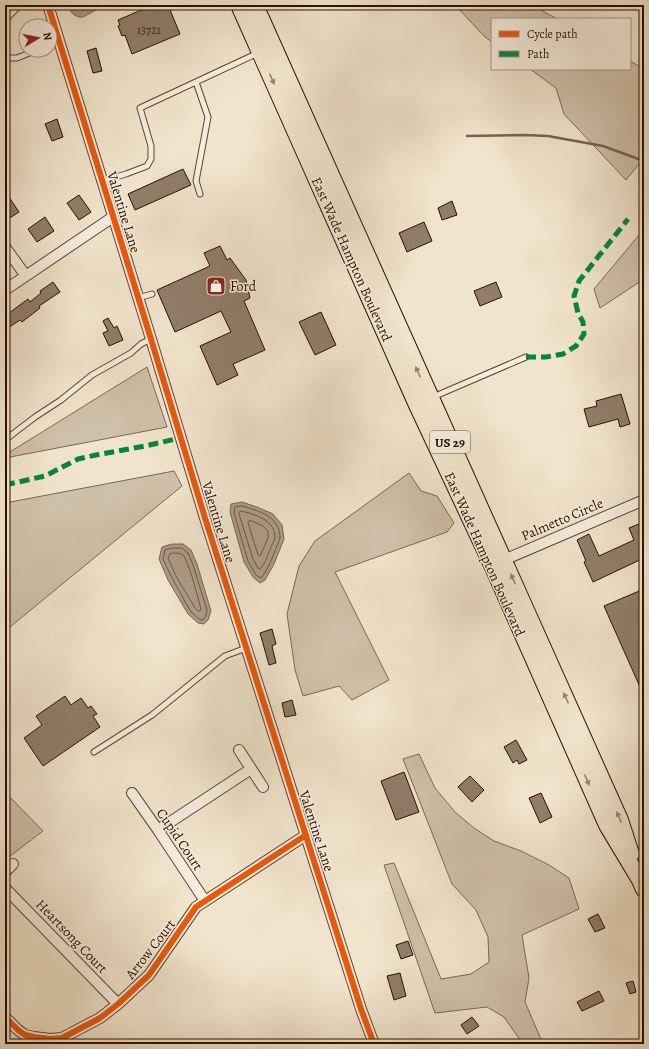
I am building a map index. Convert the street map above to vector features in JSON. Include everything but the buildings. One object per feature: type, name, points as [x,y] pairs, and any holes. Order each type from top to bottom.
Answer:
[{"type":"main road","name":"East Wade Hampton Boulevard","points":[[239,5],[267,49],[431,398],[498,562],[586,760],[620,820],[642,885]]},
{"type":"main road","name":"East Wade Hampton Boulevard","points":[[255,5],[267,49],[417,405],[498,562]]},
{"type":"street","name":"Valentine Lane","points":[[48,5],[50,18]]},
{"type":"street","name":"Valentine Lane","points":[[58,52],[102,181],[182,445],[361,1009],[374,1044]]},
{"type":"street","points":[[5,290],[113,217]]},
{"type":"street","points":[[5,247],[26,276]]},
{"type":"street","name":"Palmetto Circle","points":[[498,562],[644,500]]},
{"type":"street","points":[[238,750],[263,787]]},
{"type":"street","points":[[158,830],[251,768]]},
{"type":"street","name":"Cupid Court","points":[[132,793],[205,901]]},
{"type":"street","name":"Arrow Court","points":[[5,1017],[25,1035],[42,1038],[62,1038],[100,1018],[118,1004],[149,975],[196,907],[306,835]]},
{"type":"street","points":[[5,872],[13,864]]},
{"type":"street","name":"Heartsong Court","points":[[5,888],[118,1004]]},
{"type":"lane","points":[[5,20],[20,5]]},
{"type":"lane","points":[[102,181],[147,166],[151,159],[151,146],[140,108],[267,49]]},
{"type":"lane","points":[[5,58],[18,57]]},
{"type":"lane","points":[[196,82],[208,117],[196,181],[200,194]]},
{"type":"lane","points":[[138,298],[152,294]]},
{"type":"lane","points":[[5,440],[61,400],[92,374],[131,353],[141,344],[151,339]]},
{"type":"lane","points":[[431,398],[526,357]]},
{"type":"lane","points":[[94,752],[152,715],[225,656],[246,648]]},
{"type":"shaded area","points":[[455,5],[532,5],[555,18],[491,18],[491,41],[485,37]]},
{"type":"shaded area","points":[[631,62],[644,69],[644,158],[626,180],[564,114],[556,88],[531,70],[631,70]]},
{"type":"shaded area","points":[[644,229],[644,279],[600,308],[594,289]]},
{"type":"shaded area","points":[[147,367],[167,427],[5,458],[5,455]]},
{"type":"shaded area","points":[[174,471],[182,486],[5,631],[5,503]]},
{"type":"shaded area","points":[[409,473],[421,491],[437,496],[454,523],[447,532],[335,572],[389,680],[352,700],[339,686],[303,696],[295,670],[287,614],[299,566],[315,541]]},
{"type":"shaded area","points":[[419,754],[435,788],[455,812],[474,828],[494,841],[521,851],[549,865],[569,878],[579,909],[522,935],[529,978],[525,1002],[543,1044],[523,1044],[504,1017],[487,1007],[435,1013],[384,865],[394,863],[441,979],[471,974],[489,962],[488,937],[476,910],[452,884],[403,759]]},
{"type":"shaded area","points":[[5,792],[43,831],[5,860]]},
{"type":"water","points":[[67,5],[105,5],[83,17],[78,17],[73,14]]},
{"type":"water","points":[[242,502],[273,514],[282,525],[284,539],[274,564],[265,580],[260,583],[253,577],[244,562],[230,512],[231,504]]},
{"type":"water","points":[[172,544],[183,544],[191,550],[197,564],[211,611],[208,620],[204,624],[198,623],[188,614],[168,580],[159,559],[162,547]]},
{"type":"waterway","points":[[467,136],[548,136],[603,146],[644,161]]},
{"type":"marked path","points":[[526,357],[546,357],[563,354],[576,346],[584,334],[583,322],[578,313],[574,296],[579,281],[628,219]]},
{"type":"marked path","points":[[5,485],[45,476],[78,459],[180,438]]},
{"type":"cycle path","points":[[48,5],[205,518],[361,1009],[374,1044]]},
{"type":"cycle path","points":[[5,1017],[25,1035],[50,1039],[62,1038],[100,1018],[118,1004],[149,975],[196,907],[306,835]]},
{"type":"place","name":"Ford","points":[[216,286]]}]
